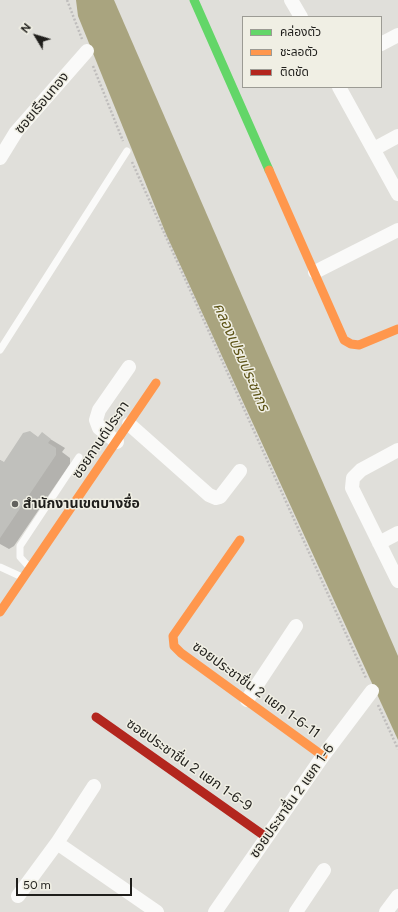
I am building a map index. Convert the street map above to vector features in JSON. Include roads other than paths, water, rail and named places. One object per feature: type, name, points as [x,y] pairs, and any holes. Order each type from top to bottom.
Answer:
[{"type":"street","points":[[194,0],[344,340],[351,344],[359,345],[398,329]]},
{"type":"street","points":[[291,0],[300,16]]},
{"type":"street","points":[[382,43],[398,35]]},
{"type":"street","name":"ซอยเรือนทอง","points":[[0,158],[16,132],[86,51]]},
{"type":"street","points":[[340,88],[398,194]]},
{"type":"street","points":[[374,149],[398,136]]},
{"type":"street","points":[[315,272],[398,230]]},
{"type":"street","points":[[117,442],[99,428],[96,420],[99,410],[129,367]]},
{"type":"street","name":"ซอยกานต์ประภา","points":[[0,612],[156,383]]},
{"type":"street","points":[[129,424],[209,495],[216,498],[220,497],[240,472]]},
{"type":"street","points":[[398,450],[361,470],[353,478],[352,488],[378,544],[398,581]]},
{"type":"street","points":[[378,544],[398,533]]},
{"type":"street","name":"ซอยประชาชื่น 2 แยก 1-6-11","points":[[240,540],[173,636],[174,646],[181,653],[323,756]]},
{"type":"street","points":[[247,700],[296,626]]},
{"type":"street","name":"ซอยประชาชื่น 2 แยก 1-6","points":[[215,912],[323,756],[372,691]]},
{"type":"street","name":"ซอยประชาชื่น 2 แยก 1-6-9","points":[[96,717],[266,837]]},
{"type":"street","points":[[18,896],[57,843],[94,786]]},
{"type":"street","points":[[57,843],[157,912]]},
{"type":"street","points":[[296,912],[324,870]]},
{"type":"street","points":[[386,912],[398,896]]},
{"type":"lane","points":[[0,350],[127,151]]},
{"type":"lane","points":[[30,569],[20,557],[20,546],[79,457]]},
{"type":"lane","points":[[0,567],[23,578]]},
{"type":"water","name":"คลองเปรมประชากร","points":[[76,0],[114,0],[398,656],[398,740],[166,234],[78,16]]},
{"type":"place","name":"สำนักงานเขตบางซื่อ","points":[[15,504]]}]
